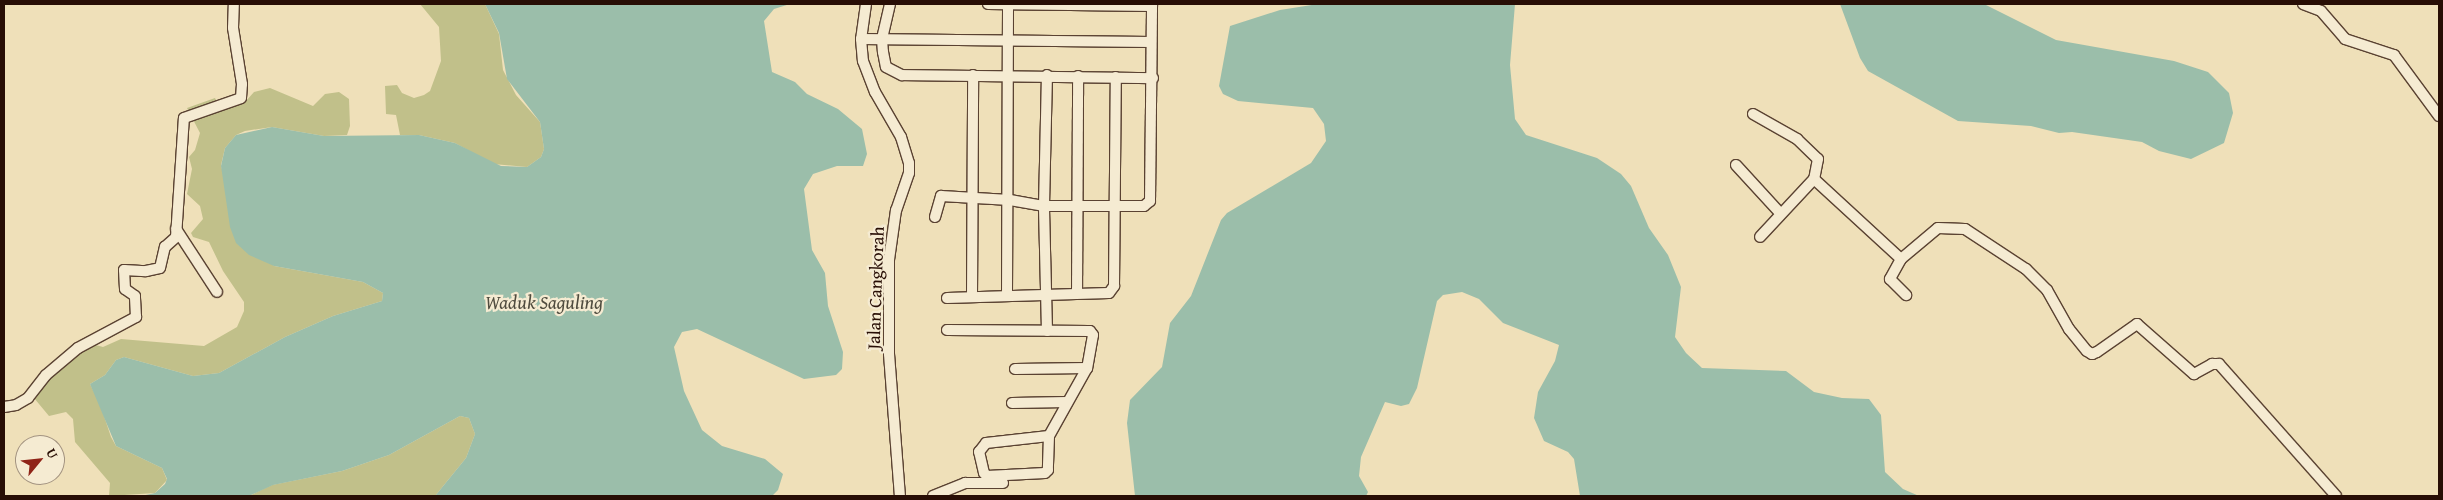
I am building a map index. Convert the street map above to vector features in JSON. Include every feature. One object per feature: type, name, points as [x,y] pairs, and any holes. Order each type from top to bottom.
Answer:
[{"type":"street","points":[[4,407],[16,405],[28,398],[46,374],[78,348],[136,317],[135,296],[126,289],[124,270],[146,272],[160,268],[165,248],[175,240],[184,118],[241,98],[242,84],[233,28],[234,4]]},
{"type":"street","name":"Jalan Cangkorah","points":[[866,4],[861,39],[862,61],[874,92],[901,137],[909,163],[909,174],[896,210],[889,260],[889,354],[900,496]]},
{"type":"street","points":[[890,4],[882,39],[886,67],[902,76],[1047,75],[1153,78]]},
{"type":"street","points":[[934,217],[941,196],[1010,200],[1044,206],[1144,206],[1150,201],[1153,78],[1151,42],[1152,5],[988,4]]},
{"type":"street","points":[[1007,296],[1010,200],[1006,75],[1008,4]]},
{"type":"street","points":[[2303,4],[2321,11],[2345,39],[2394,54],[2439,116]]},
{"type":"street","points":[[861,39],[1151,42]]},
{"type":"street","points":[[972,297],[973,75]]},
{"type":"street","points":[[1047,75],[1044,206],[1047,331]]},
{"type":"street","points":[[1077,293],[1078,76]]},
{"type":"street","points":[[947,298],[1109,293],[1114,286],[1113,206],[1116,77]]},
{"type":"street","points":[[1753,114],[1797,139],[1816,155],[1814,179],[1780,213],[1760,237]]},
{"type":"street","points":[[1736,165],[1780,213]]},
{"type":"street","points":[[1814,179],[1901,259]]},
{"type":"street","points":[[1906,295],[1890,279],[1901,259],[1938,228],[1965,229],[2026,269],[2051,296],[2069,329],[2092,354],[2137,324],[2194,374],[2212,364],[2219,364],[2336,496]]},
{"type":"street","points":[[176,229],[217,292]]},
{"type":"street","points":[[946,330],[1090,331],[1093,335],[1087,368],[1049,436],[1048,470],[1045,473],[987,476],[984,473],[979,452],[986,443],[1049,436]]},
{"type":"street","points":[[1015,369],[1087,368]]},
{"type":"street","points":[[1012,403],[1067,402]]},
{"type":"street","points":[[932,496],[965,483],[1003,484]]},
{"type":"shaded area","points":[[420,4],[485,4],[499,34],[503,70],[516,95],[540,122],[544,149],[541,157],[527,167],[493,164],[455,143],[419,135],[400,135],[396,115],[386,114],[385,86],[397,85],[402,93],[414,98],[424,95],[430,91],[441,61],[439,27]]},
{"type":"shaded area","points":[[270,88],[313,106],[325,94],[339,92],[349,99],[350,126],[347,135],[324,136],[272,127],[245,131],[236,135],[225,148],[221,165],[227,191],[274,266],[363,282],[383,293],[382,301],[333,316],[285,337],[219,373],[193,376],[124,357],[116,360],[105,375],[90,384],[100,404],[111,437],[116,446],[162,468],[167,480],[155,493],[109,496],[110,483],[75,442],[73,419],[66,412],[49,416],[34,398],[40,387],[58,369],[92,344],[103,347],[121,339],[204,346],[237,327],[244,311],[244,302],[223,271],[209,242],[193,237],[191,233],[203,219],[200,206],[187,194],[192,169],[189,157],[195,150],[200,133],[187,108],[215,98],[217,102],[246,101],[254,92]]},
{"type":"shaded area","points":[[460,416],[469,418],[475,434],[466,458],[435,496],[249,496],[272,485],[342,471],[389,455]]},
{"type":"water","name":"Waduk Saguling","points":[[485,4],[790,4],[774,9],[764,21],[772,72],[795,82],[807,94],[838,109],[862,129],[867,154],[863,166],[837,166],[813,174],[804,189],[812,250],[825,273],[828,306],[843,352],[842,369],[836,375],[804,379],[697,329],[682,332],[674,347],[684,391],[702,430],[722,446],[765,459],[783,474],[778,490],[772,496],[435,496],[466,458],[475,434],[469,418],[460,416],[389,455],[342,471],[273,485],[249,496],[141,496],[155,493],[165,484],[167,479],[162,468],[116,446],[90,384],[105,375],[116,360],[124,357],[193,376],[219,373],[285,337],[333,316],[382,301],[383,293],[363,282],[274,266],[249,255],[236,243],[230,227],[221,166],[225,148],[236,135],[272,127],[324,136],[419,135],[455,143],[501,166],[527,167],[541,157],[544,149],[540,122],[507,79],[499,33]]},
{"type":"water","points":[[1318,4],[1515,4],[1510,65],[1515,119],[1526,135],[1597,158],[1621,174],[1631,186],[1649,228],[1668,255],[1681,287],[1675,337],[1686,353],[1702,368],[1786,371],[1814,392],[1842,398],[1869,399],[1881,415],[1885,472],[1903,489],[1919,496],[1580,496],[1574,459],[1568,452],[1544,441],[1534,418],[1538,392],[1555,361],[1559,345],[1503,323],[1479,299],[1462,292],[1443,295],[1437,301],[1417,388],[1409,404],[1401,406],[1385,402],[1361,457],[1359,476],[1368,492],[1366,496],[1135,496],[1127,423],[1130,400],[1162,367],[1170,323],[1191,296],[1221,220],[1227,213],[1311,163],[1326,141],[1324,124],[1313,108],[1238,101],[1223,94],[1219,86],[1230,26],[1280,10]]},
{"type":"water","points":[[1840,4],[1984,4],[2056,40],[2174,61],[2208,72],[2229,93],[2233,113],[2224,143],[2191,159],[2159,151],[2142,142],[2072,132],[2059,133],[2031,126],[1958,121],[1868,71],[1860,58]]}]
